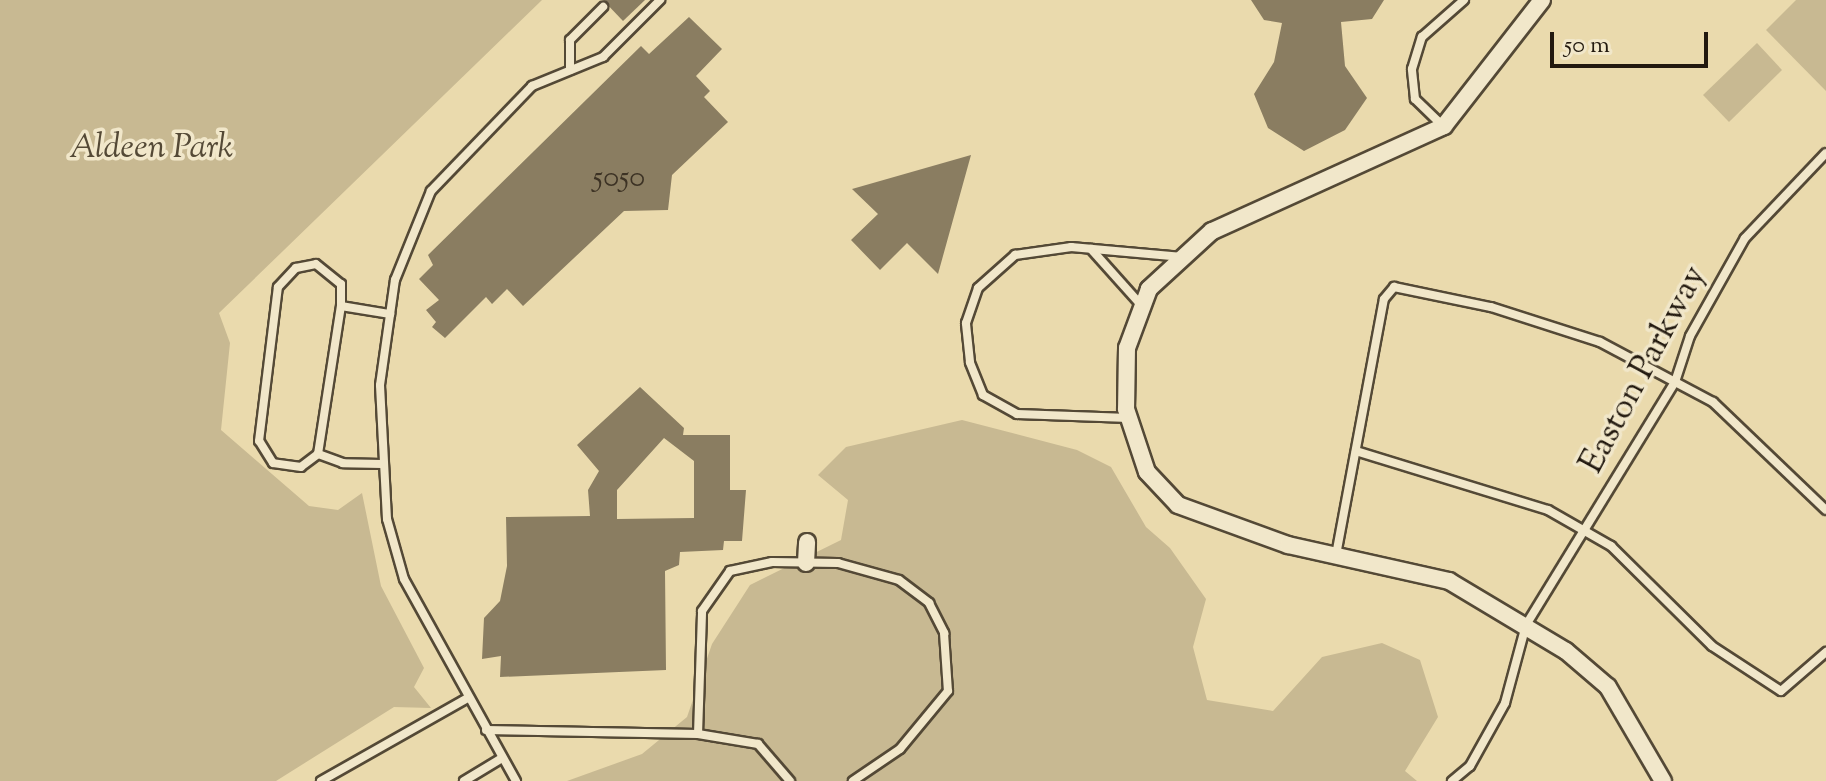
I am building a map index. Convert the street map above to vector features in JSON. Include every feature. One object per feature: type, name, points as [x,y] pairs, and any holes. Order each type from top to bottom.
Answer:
[{"type":"street","points":[[1542,0],[1444,126],[1212,231],[1149,289],[1127,348],[1129,418],[1147,472],[1178,505],[1336,556],[1449,581],[1526,625],[1608,687],[1663,781]]},
{"type":"street","points":[[806,563],[807,542]]},
{"type":"lane","points":[[516,781],[404,579],[387,519],[380,385],[395,280],[431,191],[532,86],[603,57],[660,0]]},
{"type":"lane","points":[[1444,126],[1415,99],[1412,69],[1422,37],[1464,0]]},
{"type":"lane","points":[[570,70],[570,40],[603,7]]},
{"type":"lane","name":"Easton Parkway","points":[[1452,781],[1470,766],[1505,703],[1526,625],[1675,382],[1690,336],[1745,238],[1826,153]]},
{"type":"lane","points":[[1129,418],[1017,414],[983,395],[970,362],[966,323],[978,288],[998,266],[1041,248],[1184,257]]},
{"type":"lane","points":[[1091,249],[1143,306]]},
{"type":"lane","points":[[316,264],[341,284],[341,306],[318,454],[301,467],[273,463],[259,441],[278,287],[296,268],[316,264]]},
{"type":"lane","points":[[1336,556],[1385,296],[1394,287],[1491,307],[1600,342],[1713,402],[1826,510]]},
{"type":"lane","points":[[341,306],[390,314]]},
{"type":"lane","points":[[1356,451],[1548,510],[1611,546],[1712,646],[1781,691],[1826,652]]},
{"type":"lane","points":[[318,454],[343,463],[382,464]]},
{"type":"lane","points":[[698,734],[702,611],[713,589],[730,571],[750,564],[838,563],[899,580],[929,603],[944,633],[948,691],[900,749],[853,781]]},
{"type":"lane","points":[[321,781],[468,698]]},
{"type":"lane","points":[[486,730],[698,734],[758,744],[790,781]]},
{"type":"lane","points":[[464,781],[502,758]]},
{"type":"green space","name":"Aldeen Park","points":[[0,0],[542,0],[219,313],[230,343],[221,430],[309,506],[338,510],[362,493],[381,586],[424,668],[414,687],[431,708],[394,707],[276,781],[0,781]]},
{"type":"green space","points":[[1796,0],[1826,0],[1826,91],[1766,30]]},
{"type":"green space","points":[[1757,43],[1782,70],[1729,122],[1703,95]]},
{"type":"green space","points":[[962,420],[1077,450],[1111,467],[1146,527],[1170,548],[1206,599],[1193,647],[1207,700],[1273,711],[1322,657],[1382,643],[1420,660],[1438,717],[1405,771],[1417,781],[567,781],[642,754],[687,717],[712,644],[750,585],[841,540],[848,500],[818,475],[846,447]]},
{"type":"building","points":[[603,0],[645,0],[623,21]]},
{"type":"building","points":[[1251,0],[1384,0],[1372,19],[1341,22],[1345,66],[1367,98],[1345,130],[1304,151],[1268,128],[1254,94],[1274,62],[1282,23],[1264,20]]},
{"type":"building","points":[[689,17],[722,49],[696,76],[710,91],[704,97],[728,122],[672,175],[668,210],[624,211],[523,306],[507,289],[492,304],[486,297],[445,338],[432,327],[436,322],[426,310],[439,300],[419,279],[433,265],[428,255],[641,46],[649,54]]},
{"type":"building","points":[[971,155],[938,274],[907,243],[880,270],[851,240],[878,214],[852,189]]},
{"type":"building","points":[[640,387],[684,428],[683,435],[730,435],[730,490],[746,490],[742,541],[724,541],[723,550],[680,552],[679,565],[665,571],[666,670],[500,677],[501,656],[482,659],[484,618],[500,601],[507,566],[506,517],[590,516],[588,490],[599,471],[577,445]],"holes":[[[664,438],[694,461],[694,518],[617,519],[617,490]]]}]
